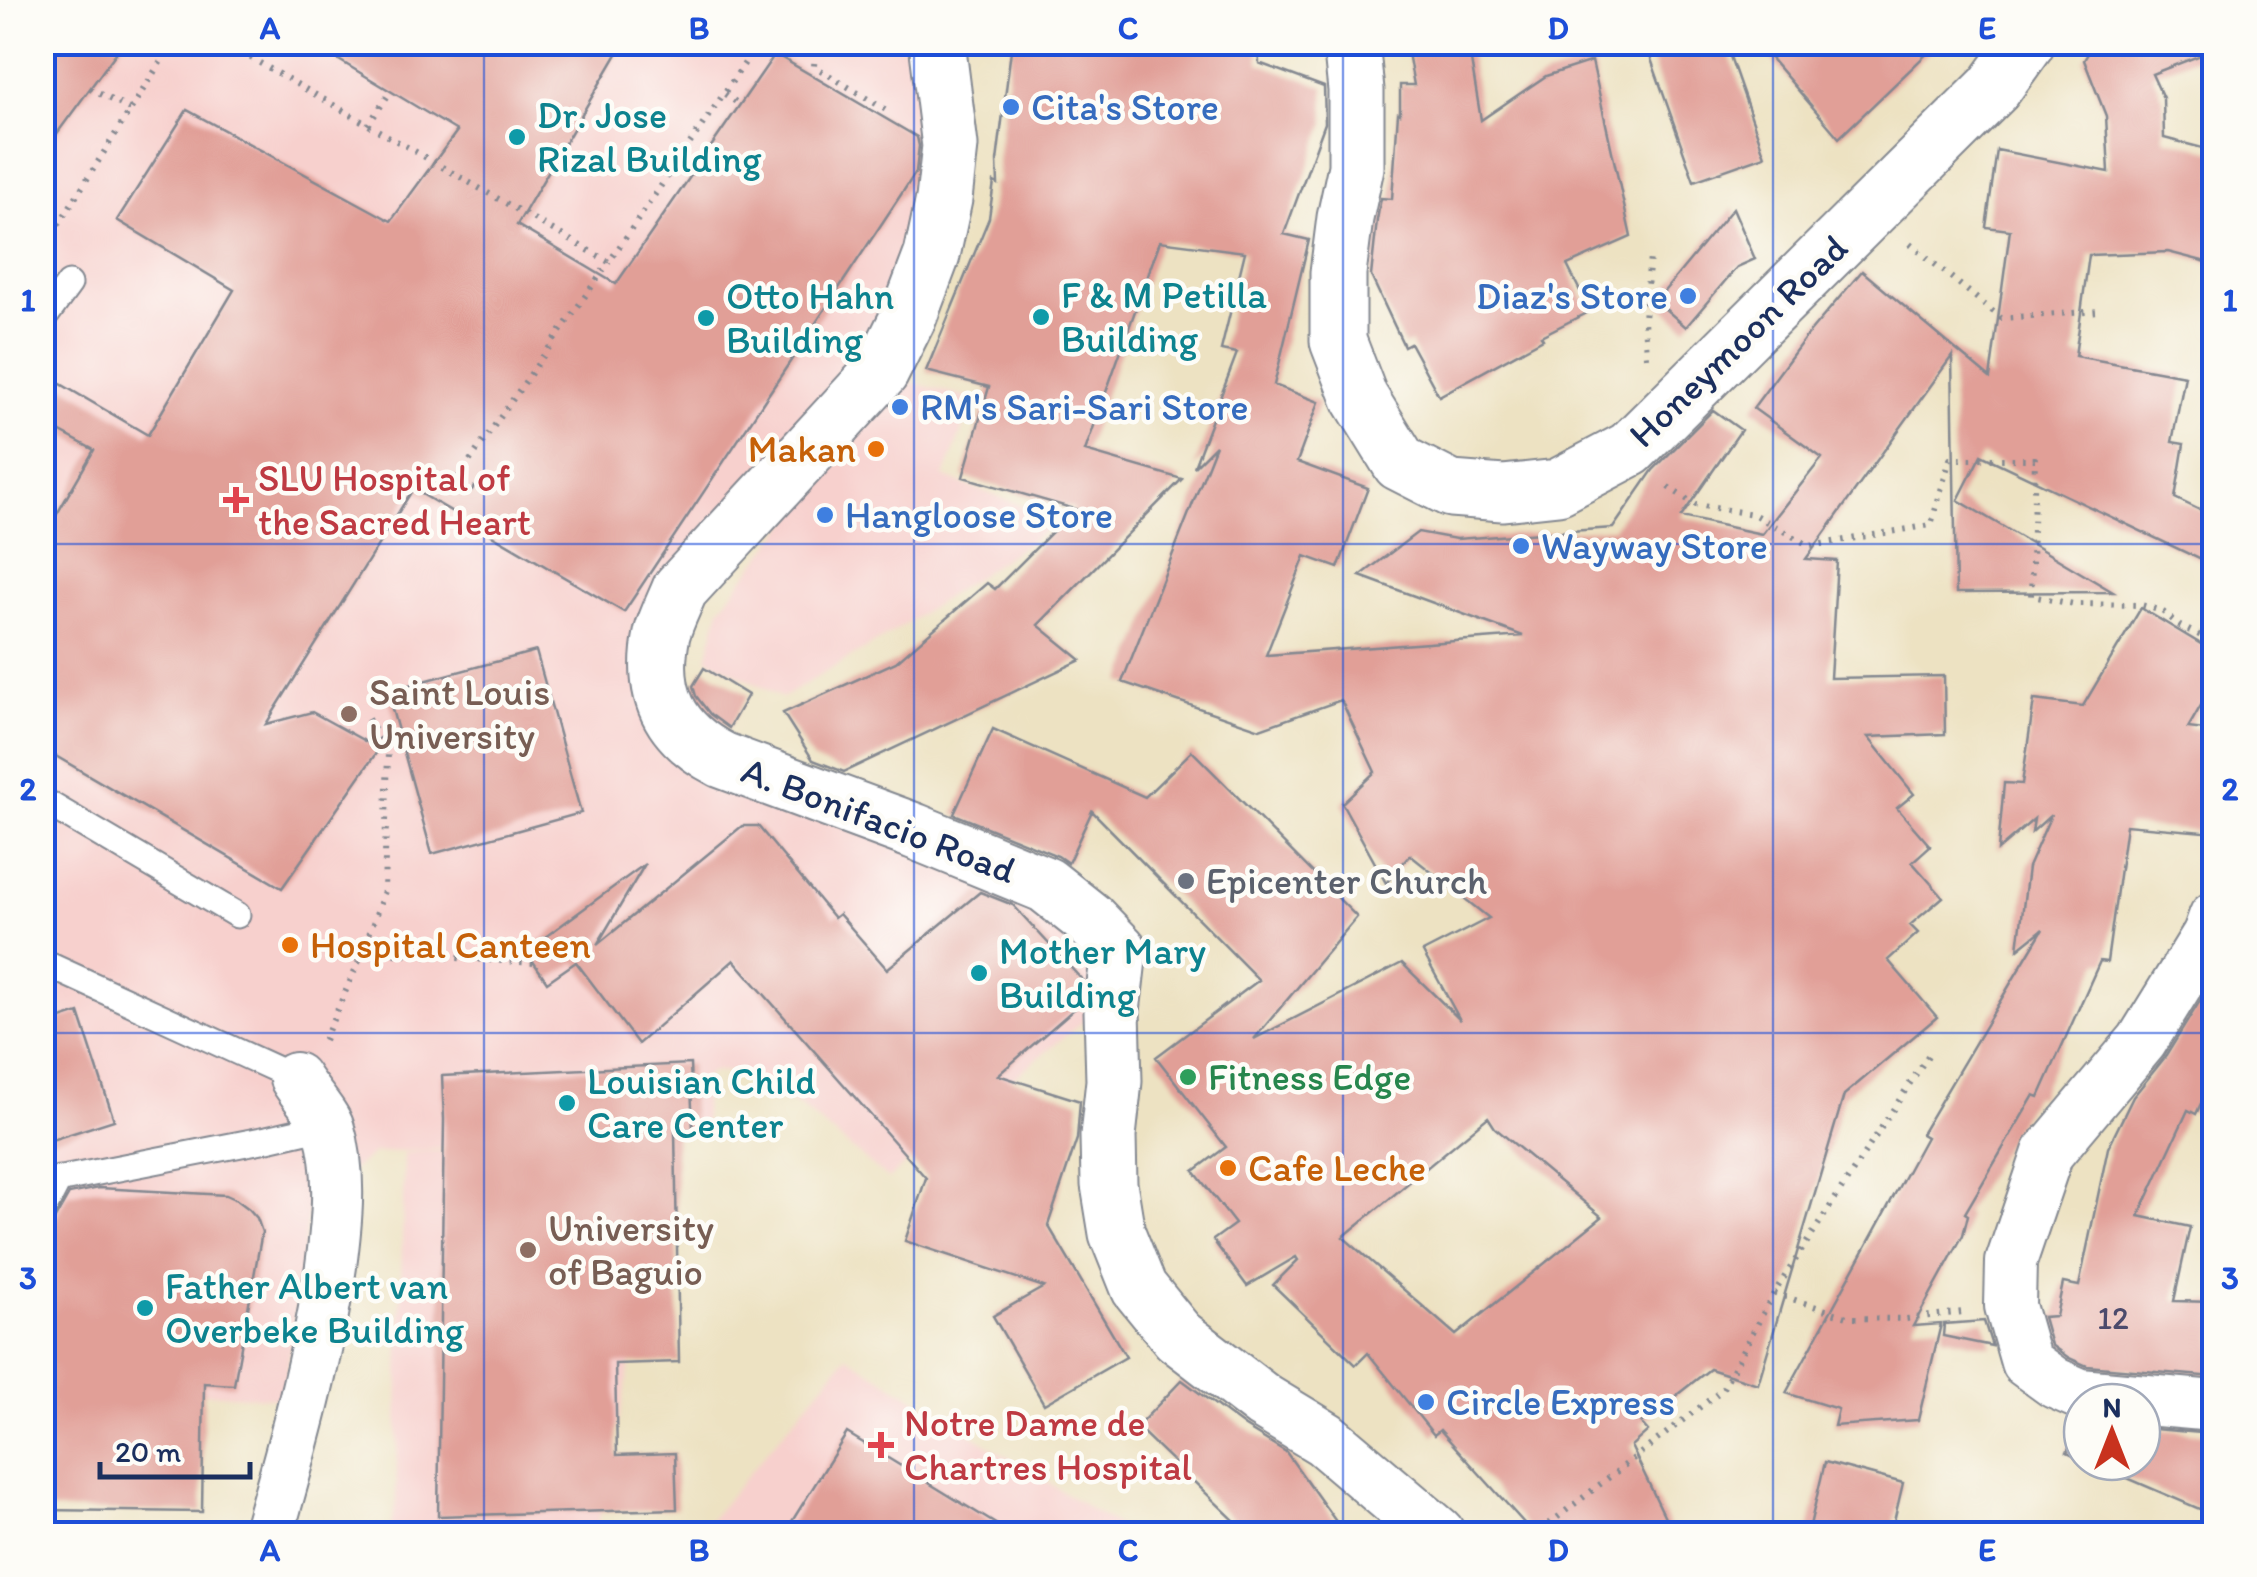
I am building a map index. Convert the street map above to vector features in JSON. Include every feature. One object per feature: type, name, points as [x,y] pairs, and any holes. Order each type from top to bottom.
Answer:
[{"type":"main road","name":"A. Bonifacio Road","points":[[937,42],[950,146],[932,255],[909,316],[881,372],[680,589],[663,632],[658,678],[663,703],[678,727],[701,749],[722,760],[914,830],[1046,885],[1090,919],[1119,950],[1112,1011],[1114,1081],[1108,1136],[1109,1184],[1117,1233],[1140,1288],[1178,1336],[1264,1402],[1326,1439],[1438,1534]]},
{"type":"main road","name":"Honeymoon Road","points":[[1351,42],[1356,90],[1356,167],[1344,218],[1338,273],[1338,341],[1360,398],[1400,463],[1451,489],[1504,493],[1558,487],[1630,448],[1994,88],[2027,42]]},
{"type":"street","points":[[2214,918],[2142,1040],[2048,1153],[2011,1262],[2010,1306],[2026,1362],[2055,1383],[2080,1394],[2214,1406]]},
{"type":"street","points":[[268,1534],[300,1419],[325,1306],[335,1232],[337,1168],[309,1062]]},
{"type":"lane","points":[[42,321],[69,284]]},
{"type":"lane","points":[[42,800],[238,915]]},
{"type":"lane","points":[[42,962],[309,1062]]},
{"type":"lane","points":[[42,1212],[51,1181],[328,1124]]},
{"type":"path","points":[[42,251],[173,42]]},
{"type":"path","points":[[223,42],[610,262]]},
{"type":"path","points":[[474,489],[457,479],[759,42]]},
{"type":"path","points":[[816,42],[814,66],[896,116]]},
{"type":"path","points":[[90,89],[131,110]]},
{"type":"path","points":[[368,125],[391,91]]},
{"type":"path","points":[[725,94],[740,105]]},
{"type":"path","points":[[1870,212],[2001,318],[2100,311]]},
{"type":"path","points":[[1650,258],[1644,318],[1650,428]]},
{"type":"path","points":[[1696,505],[1753,514],[1810,546],[1931,525],[1950,459],[2035,459],[2031,596],[2074,604],[2141,605],[2162,611],[2180,626],[2214,642]]},
{"type":"path","points":[[309,1062],[363,952],[384,891],[388,752],[365,714]]},
{"type":"path","points":[[363,952],[534,963]]},
{"type":"path","points":[[1531,1534],[1722,1390],[1774,1293],[1931,1051]]},
{"type":"path","points":[[1774,1293],[1850,1318],[1906,1319],[2010,1306]]},
{"type":"shaded area","name":"Saint Louis University","points":[[42,43],[923,43],[947,145],[882,332],[767,475],[643,697],[1085,927],[1100,1008],[888,1179],[801,1107],[737,1072],[712,1072],[703,1080],[705,1133],[374,1153],[309,1204],[284,1399],[43,1380]]},
{"type":"shaded area","points":[[902,380],[974,399],[944,477],[1062,520],[892,633],[782,698],[707,658],[720,608]]},
{"type":"shaded area","name":"University of Baguio","points":[[676,1137],[596,1534],[389,1534],[396,1502],[404,1153]]},
{"type":"shaded area","name":"Notre Dame de Chartres Hospital","points":[[847,1356],[1130,1534],[698,1534]]},
{"type":"building","points":[[42,42],[124,42],[42,154]]},
{"type":"building","points":[[309,42],[624,42],[517,225],[616,284],[775,54],[917,137],[919,146],[916,172],[624,612],[413,489],[266,724],[312,712],[379,749],[282,888],[42,748],[42,540],[94,450],[42,422],[42,373],[148,435],[234,290],[117,220],[187,110],[391,221],[457,131]]},
{"type":"building","points":[[1012,42],[1258,42],[1259,63],[1324,87],[1325,123],[1284,234],[1309,240],[1274,385],[1319,402],[1297,462],[1368,488],[1338,568],[1305,556],[1266,655],[1523,636],[1360,576],[1418,532],[1456,539],[1613,528],[1653,470],[1713,410],[1741,430],[1681,517],[1762,534],[1822,458],[1753,408],[1862,271],[1990,378],[2010,230],[1986,227],[1997,150],[2109,172],[2106,116],[2084,60],[2095,42],[2214,42],[2214,50],[2152,74],[2163,98],[2164,138],[2214,151],[2214,264],[2168,252],[2089,255],[2075,356],[2185,376],[2172,442],[2184,444],[2175,498],[2214,517],[2214,566],[1981,455],[1958,500],[2113,592],[1956,593],[1952,356],[1806,559],[1837,561],[1830,678],[1944,676],[1945,734],[1868,737],[1914,794],[1897,808],[1930,846],[1912,862],[1943,897],[1910,925],[1918,933],[1888,960],[1937,1017],[1844,1095],[1758,1384],[1710,1369],[1641,1423],[1648,1431],[1631,1446],[1673,1534],[1534,1534],[1440,1430],[1434,1435],[1368,1353],[1356,1365],[1273,1285],[1298,1260],[1296,1257],[1247,1286],[1213,1240],[1235,1224],[1194,1171],[1226,1147],[1156,1057],[1259,980],[1092,811],[1068,863],[954,814],[993,729],[1145,797],[1192,751],[1357,917],[1254,1039],[1402,963],[1460,1020],[1423,952],[1489,918],[1410,855],[1386,883],[1342,803],[1375,772],[1341,700],[1260,729],[1122,682],[1216,445],[1194,467],[1237,353],[1221,350],[1245,252],[1160,241],[1085,451],[1182,479],[1038,625],[1081,660],[844,772],[813,760],[783,713],[896,662],[987,583],[995,589],[1075,509],[963,477],[989,387],[926,371],[989,218],[994,182],[998,184],[997,161]],"holes":[[[1488,1117],[1495,1128],[1602,1217],[1456,1335],[1343,1237]]]},
{"type":"building","points":[[1406,42],[1468,42],[1481,120],[1546,76],[1592,61],[1631,237],[1567,265],[1590,311],[1439,396],[1410,343],[1404,346],[1371,276],[1381,198],[1392,199],[1400,85],[1414,85]]},
{"type":"building","points":[[1645,42],[1725,42],[1765,156],[1694,181]]},
{"type":"building","points":[[1757,42],[1939,42],[1839,138]]},
{"type":"building","points":[[1733,208],[1755,259],[1737,267],[1686,327],[1656,301]]},
{"type":"building","points":[[2141,608],[2214,652],[2214,683],[2188,728],[2214,731],[2214,833],[2126,825],[2107,962],[2100,961],[2039,1097],[2034,1095],[1965,1213],[1968,1215],[1963,1235],[1913,1326],[1941,1324],[1918,1420],[1834,1426],[1838,1409],[1786,1393],[1926,1137],[1921,1134],[2043,929],[2018,949],[2028,867],[2051,815],[2032,832],[2034,819],[1998,850],[2004,783],[2022,784],[2034,700],[2083,706]]},
{"type":"building","points":[[536,651],[581,813],[432,854],[387,691]]},
{"type":"building","points":[[704,668],[748,695],[729,728],[710,714],[696,696],[693,686]]},
{"type":"building","name":"Mother Mary Building","points":[[742,826],[758,826],[834,918],[839,914],[887,969],[980,892],[1013,905],[1084,982],[1081,1003],[998,1075],[1080,1101],[1077,1139],[1048,1225],[1126,1357],[1044,1404],[993,1316],[1044,1287],[905,1241],[926,1178],[734,960],[638,1044],[576,962],[547,982],[526,951],[645,864],[597,945]]},
{"type":"building","points":[[2214,978],[2214,1076],[2196,1114],[2188,1110],[2139,1216],[2190,1227],[2174,1301],[2214,1302],[2214,1377],[2087,1366],[2051,1345],[2043,1317],[2056,1316],[2063,1283],[2079,1286],[2108,1148],[2133,1097],[2166,1056]]},
{"type":"building","points":[[79,1013],[114,1120],[42,1143],[42,1025]]},
{"type":"building","name":"University of Baguio","points":[[690,1064],[693,1129],[675,1130],[679,1362],[615,1364],[617,1455],[675,1453],[677,1509],[438,1516],[442,1076]]},
{"type":"building","name":"Father Albert van Overbeke Building","points":[[99,1188],[226,1195],[249,1209],[262,1232],[234,1385],[204,1383],[202,1512],[42,1510],[42,1242],[69,1194]]},
{"type":"building","points":[[1984,1321],[1992,1346],[1943,1336],[1944,1324]]},
{"type":"building","points":[[1182,1380],[1286,1452],[1345,1534],[1245,1534],[1137,1427]]},
{"type":"building","points":[[2162,1430],[2213,1434],[2204,1511],[2137,1482],[2162,1482]]},
{"type":"building","points":[[847,1433],[1012,1534],[784,1534]]},
{"type":"building","points":[[1825,1462],[1903,1483],[1891,1534],[1808,1534]]},
{"type":"place","name":"Cita's Store","points":[[1011,107]]},
{"type":"place","name":"Dr. Jose Rizal Building","points":[[517,137]]},
{"type":"place","name":"Diaz's Store","points":[[1688,296]]},
{"type":"place","name":"F & M Petilla Building","points":[[1041,317]]},
{"type":"place","name":"Otto Hahn Building","points":[[706,318]]},
{"type":"place","name":"RM's Sari-Sari Store","points":[[900,407]]},
{"type":"place","name":"Makan","points":[[876,449]]},
{"type":"place","name":"SLU Hospital of the Sacred Heart","points":[[236,500]]},
{"type":"place","name":"Hangloose Store","points":[[825,515]]},
{"type":"place","name":"Wayway Store","points":[[1521,546]]},
{"type":"place","name":"Saint Louis University","points":[[349,714]]},
{"type":"place","name":"Epicenter Church","points":[[1186,881]]},
{"type":"place","name":"Hospital Canteen","points":[[290,945]]},
{"type":"place","name":"Mother Mary Building","points":[[979,973]]},
{"type":"place","name":"Fitness Edge","points":[[1188,1077]]},
{"type":"place","name":"Louisian Child Care Center","points":[[567,1103]]},
{"type":"place","name":"Cafe Leche","points":[[1228,1168]]},
{"type":"place","name":"University of Baguio","points":[[528,1250]]},
{"type":"place","name":"Father Albert van Overbeke Building","points":[[145,1308]]},
{"type":"place","name":"Circle Express","points":[[1426,1402]]},
{"type":"place","name":"Notre Dame de Chartres Hospital","points":[[881,1445]]}]
